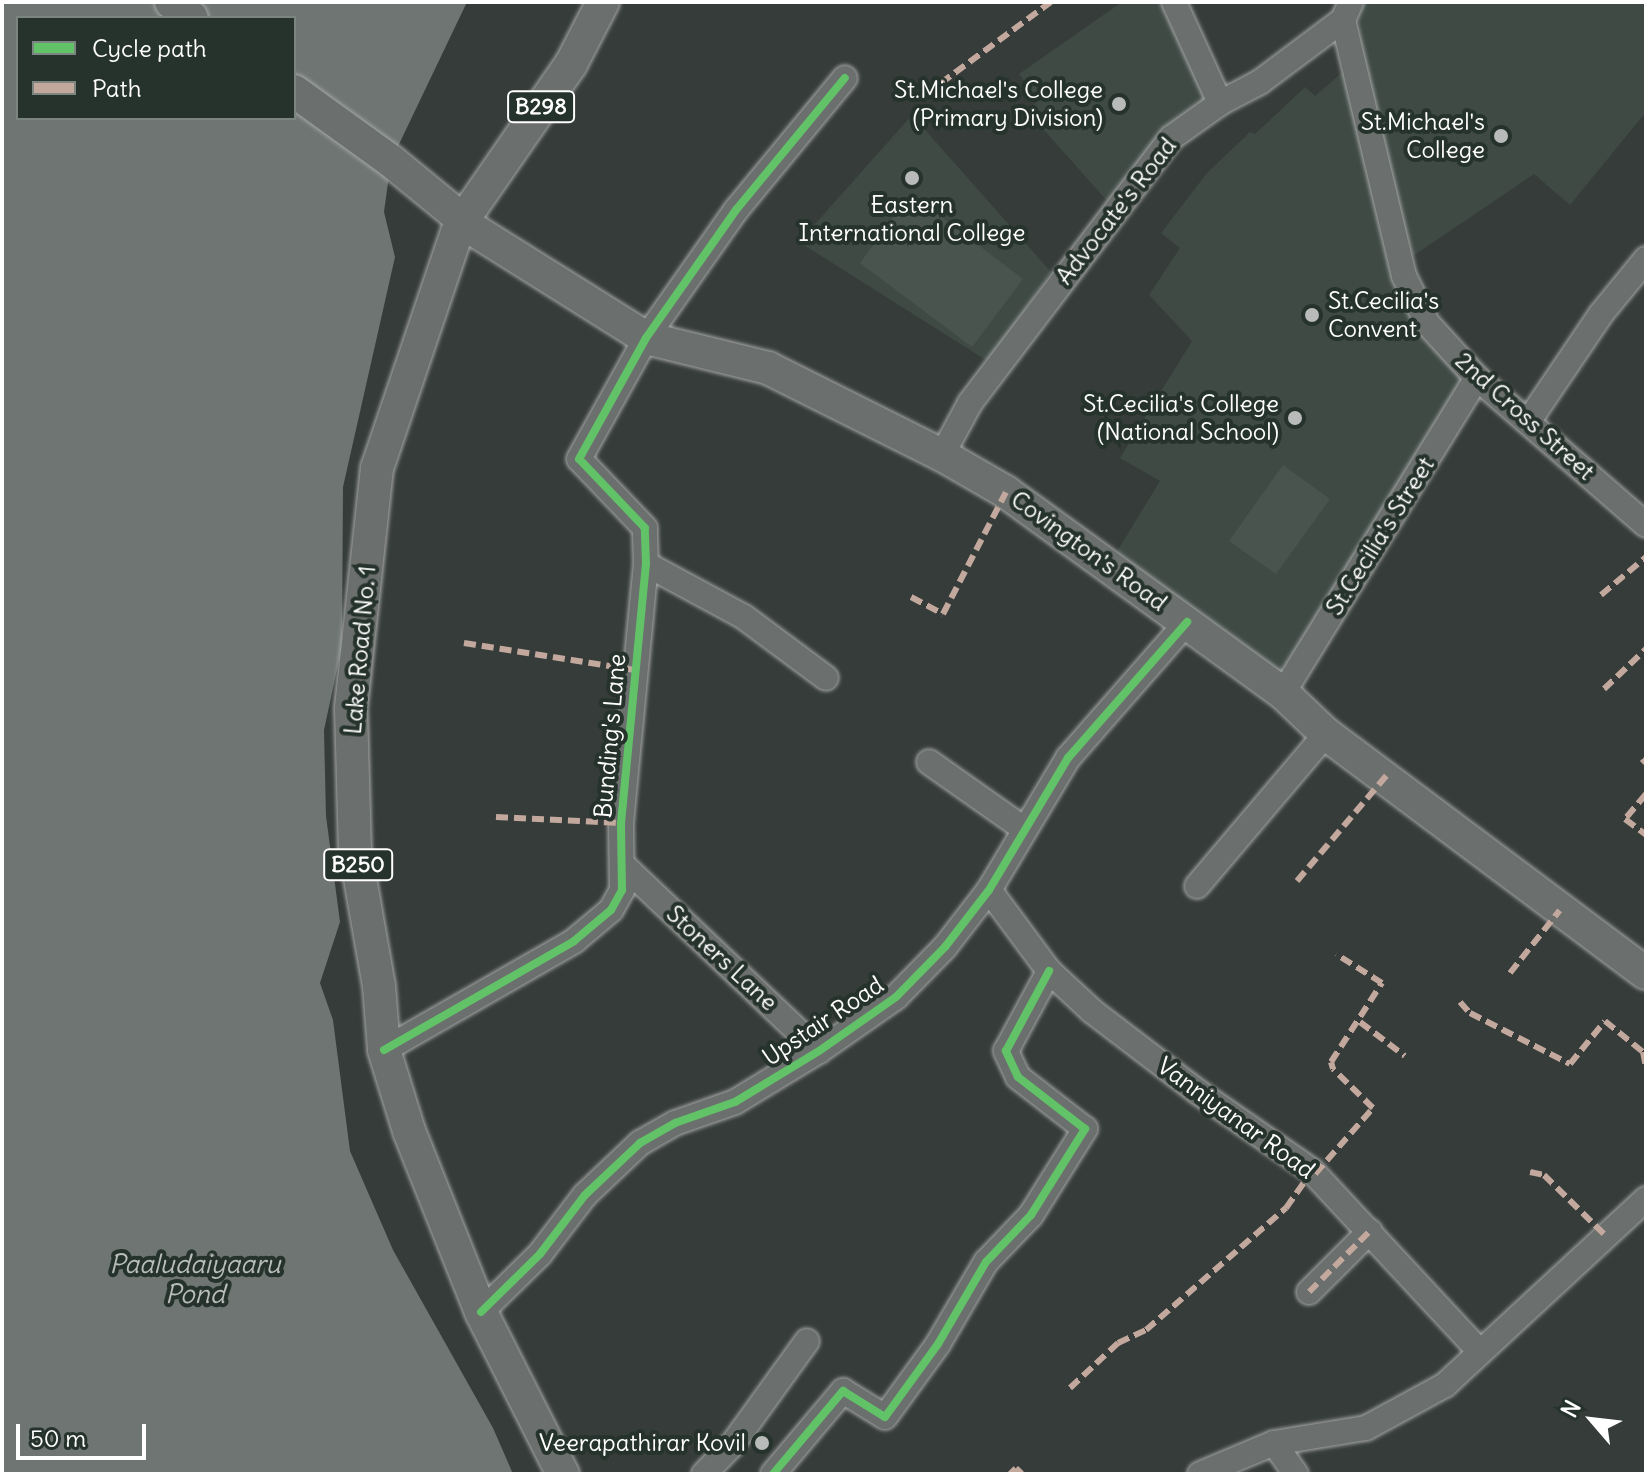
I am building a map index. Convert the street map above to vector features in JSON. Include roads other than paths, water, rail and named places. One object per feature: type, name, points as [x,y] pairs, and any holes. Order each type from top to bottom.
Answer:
[{"type":"main road","points":[[171,2],[189,16]]},
{"type":"main road","name":"B298","points":[[464,220],[571,64],[603,2]]},
{"type":"main road","name":"Covington's Road","points":[[296,92],[391,161],[464,220],[646,338],[768,368],[942,455],[1006,492],[1283,693],[1326,734],[1646,973]]},
{"type":"main road","name":"Lake Road No. 1","points":[[464,220],[377,468],[351,709],[355,850],[379,986],[384,1050],[409,1131],[481,1312],[563,1474]]},
{"type":"street","points":[[1174,2],[1220,103]]},
{"type":"street","name":"Advocate's Road","points":[[942,455],[970,403],[1171,138],[1220,103],[1260,82],[1347,11]]},
{"type":"street","name":"2nd Cross Street","points":[[1347,11],[1404,276],[1427,323],[1477,378],[1646,525]]},
{"type":"street","points":[[646,338],[736,210],[845,78]]},
{"type":"street","points":[[1528,422],[1601,314],[1646,259]]},
{"type":"street","name":"Bunding's Lane","points":[[384,1050],[574,941],[611,910],[622,890],[621,823],[646,564],[645,528],[579,459],[646,338]]},
{"type":"street","name":"St.Cecilia's Street","points":[[1283,693],[1477,378]]},
{"type":"street","points":[[646,564],[744,617],[826,678]]},
{"type":"street","name":"Upstair Road","points":[[481,1312],[540,1254],[585,1195],[640,1143],[675,1123],[735,1102],[819,1051],[896,997],[945,947],[989,890],[1068,758],[1187,622]]},
{"type":"street","points":[[1197,886],[1326,734]]},
{"type":"street","points":[[929,762],[1024,829]]},
{"type":"street","name":"Stoners Lane","points":[[624,866],[819,1051]]},
{"type":"street","name":"Vanniyanar Road","points":[[989,890],[1049,971],[1092,1011],[1198,1092],[1312,1171],[1480,1352]]},
{"type":"street","points":[[773,1474],[843,1391],[885,1417],[938,1344],[986,1262],[1031,1215],[1085,1129],[1018,1077],[1006,1051],[1049,971]]},
{"type":"street","points":[[1200,1474],[1274,1443],[1366,1428],[1445,1385],[1646,1199]]},
{"type":"street","points":[[1309,1292],[1370,1231]]},
{"type":"street","points":[[704,1474],[732,1445],[807,1341]]},
{"type":"street","points":[[1274,1443],[1296,1474]]},
{"type":"water","name":"Paaludaiyaaru Pond","points":[[2,2],[467,2],[391,161],[384,212],[395,257],[343,487],[342,646],[324,730],[326,816],[340,922],[320,983],[333,1020],[350,1151],[393,1250],[493,1428],[513,1474],[2,1474]]},
{"type":"place","name":"St.Michael's College (Primary Division)","points":[[1119,104]]},
{"type":"place","name":"St.Michael's College","points":[[1501,136]]},
{"type":"place","name":"Eastern International College","points":[[912,178]]},
{"type":"place","name":"St.Cecilia's Convent","points":[[1312,315]]},
{"type":"place","name":"St.Cecilia's College (National School)","points":[[1295,418]]},
{"type":"place","name":"Veerapathirar Kovil","points":[[762,1443]]}]
